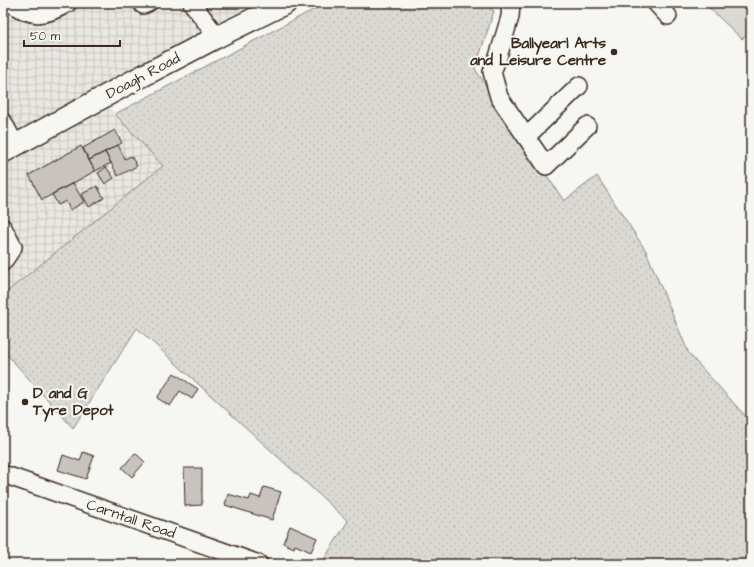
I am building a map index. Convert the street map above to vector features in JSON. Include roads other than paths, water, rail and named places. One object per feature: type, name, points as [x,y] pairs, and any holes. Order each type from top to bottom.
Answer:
[{"type":"main road","name":"Doagh Road","points":[[9,149],[217,37],[286,3]]},
{"type":"street","points":[[10,3],[20,10],[37,15],[52,12],[68,3]]},
{"type":"street","points":[[192,3],[217,37]]},
{"type":"street","points":[[511,3],[510,17],[492,72],[499,97],[546,166],[587,126]]},
{"type":"street","points":[[656,3],[668,16]]},
{"type":"street","points":[[526,137],[579,86]]},
{"type":"street","points":[[3,122],[9,149]]},
{"type":"street","points":[[3,228],[13,247],[3,262]]},
{"type":"street","name":"Carntall Road","points":[[3,474],[259,564]]},
{"type":"place","name":"Ballyearl Arts and Leisure Centre","points":[[614,52]]},
{"type":"place","name":"D and G Tyre Depot","points":[[25,402]]}]
